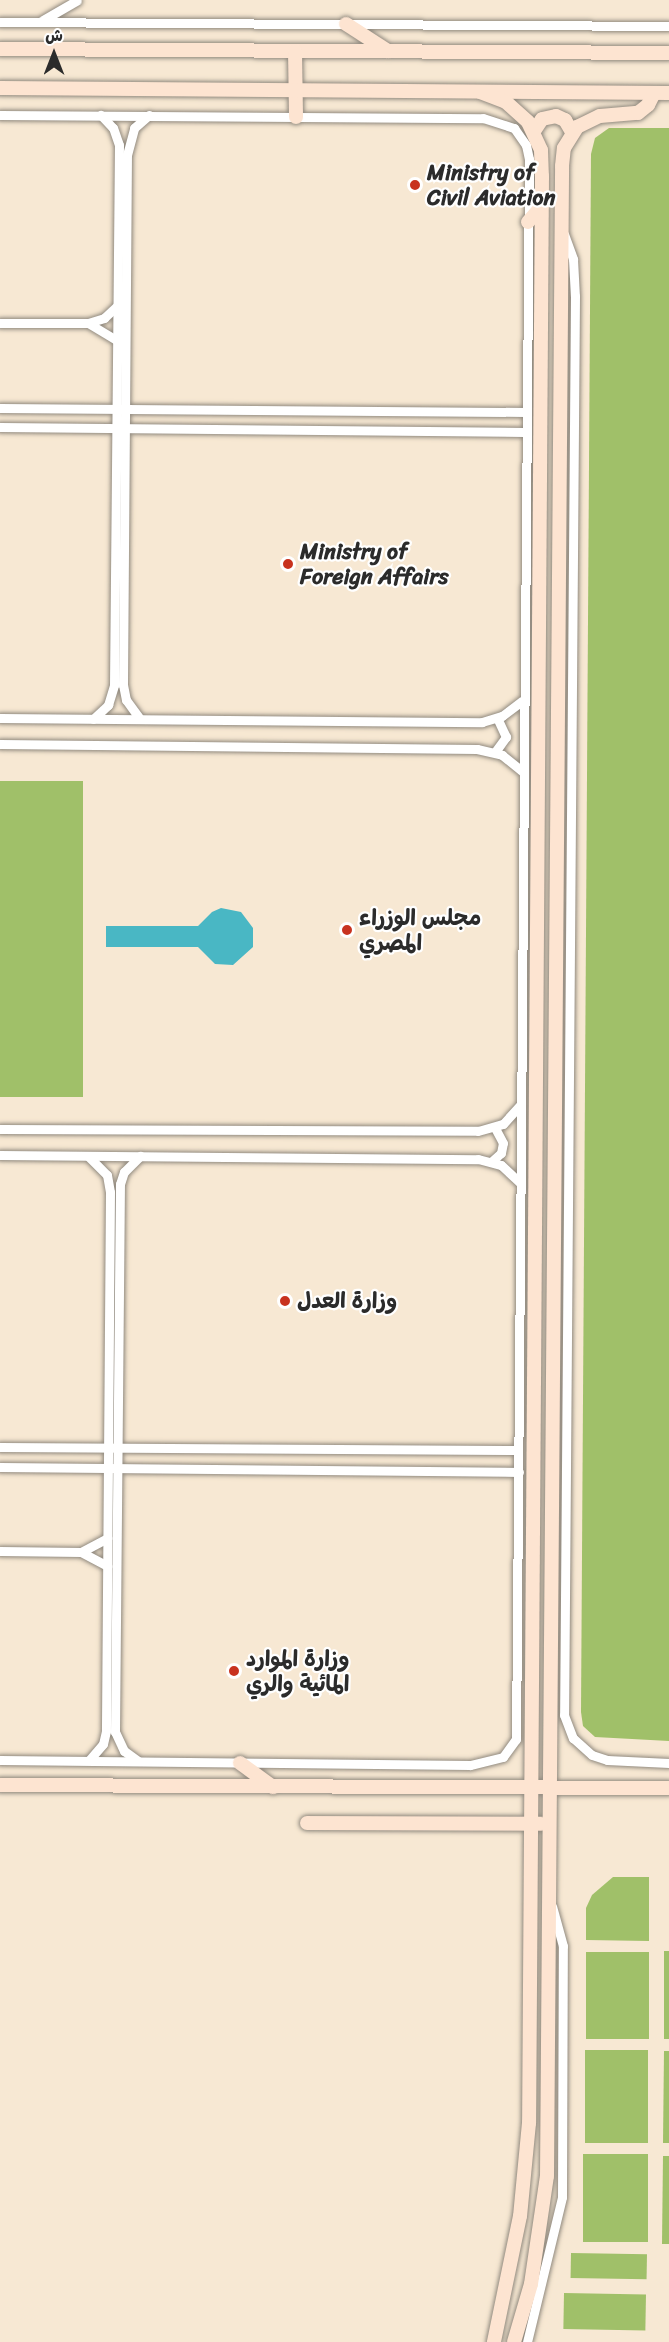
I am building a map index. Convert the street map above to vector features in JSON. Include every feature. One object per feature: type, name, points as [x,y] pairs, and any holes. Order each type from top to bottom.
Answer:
[{"type":"street","points":[[39,22],[76,0]]},
{"type":"street","points":[[0,22],[669,26]]},
{"type":"street","points":[[346,24],[388,51]]},
{"type":"street","points":[[0,49],[669,53]]},
{"type":"street","points":[[295,51],[296,117]]},
{"type":"street","points":[[0,88],[669,93]]},
{"type":"street","points":[[0,1760],[240,1763],[492,1762],[509,1752],[516,1739],[522,701],[531,592],[542,206],[541,150],[534,131],[506,102],[480,92]]},
{"type":"street","points":[[654,93],[648,105],[638,113],[592,118],[572,132],[562,157],[554,1098],[558,1664],[564,1715],[578,1745],[608,1760],[669,1763]]},
{"type":"street","points":[[0,115],[468,117],[505,122],[526,145],[528,222],[524,432],[531,592],[536,1075],[532,1823],[526,2171],[494,2342]]},
{"type":"street","points":[[101,115],[114,128],[119,145],[116,340],[120,409]]},
{"type":"street","points":[[140,719],[126,700],[123,685],[120,409],[127,145],[134,128],[149,115]]},
{"type":"street","points":[[534,131],[542,119],[556,116],[568,123],[572,132]]},
{"type":"street","points":[[528,222],[542,206]]},
{"type":"street","points":[[514,2342],[531,2284],[547,2176],[549,1787],[558,1664],[575,296],[573,259],[560,226]]},
{"type":"street","points":[[0,323],[88,323],[104,318],[117,306]]},
{"type":"street","points":[[88,323],[116,340]]},
{"type":"street","points":[[0,408],[525,412]]},
{"type":"street","points":[[0,428],[524,432]]},
{"type":"street","points":[[93,719],[108,705],[114,685],[120,428]]},
{"type":"street","points":[[0,718],[458,722],[497,718],[522,701]]},
{"type":"street","points":[[495,752],[506,736],[497,718]]},
{"type":"street","points":[[0,744],[469,748],[495,752],[522,771]]},
{"type":"street","points":[[521,1075],[536,1075]]},
{"type":"street","points":[[536,1098],[554,1098]]},
{"type":"street","points":[[0,1129],[478,1131],[495,1128],[510,1119],[520,1105]]},
{"type":"street","points":[[492,1161],[503,1148],[502,1137],[495,1128]]},
{"type":"street","points":[[0,1155],[492,1161],[508,1170],[520,1183]]},
{"type":"street","points":[[88,1156],[102,1167],[110,1183],[113,1448],[118,1468],[115,1732],[124,1751],[138,1761]]},
{"type":"street","points":[[89,1760],[103,1744],[106,1731],[108,1468],[113,1448],[120,1184],[124,1172],[140,1156]]},
{"type":"street","points":[[0,1447],[518,1450]]},
{"type":"street","points":[[0,1467],[519,1472]]},
{"type":"street","points":[[81,1552],[107,1538]]},
{"type":"street","points":[[0,1551],[81,1552],[107,1566]]},
{"type":"street","points":[[517,1664],[532,1664]]},
{"type":"street","points":[[240,1763],[273,1787]]},
{"type":"street","points":[[0,1785],[667,1786]]},
{"type":"street","points":[[306,1823],[549,1824]]},
{"type":"street","points":[[527,2342],[555,2231],[564,2158],[563,1946],[548,1893]]},
{"type":"green space","points":[[609,128],[669,128],[669,1741],[595,1737],[583,1726],[581,1712],[591,154],[595,138]]},
{"type":"green space","points":[[0,781],[83,781],[83,1097],[0,1097]]},
{"type":"green space","points":[[613,1877],[649,1877],[649,1941],[586,1940],[586,1908],[592,1895]]},
{"type":"green space","points":[[664,1951],[669,1951],[669,2039],[664,2039]]},
{"type":"green space","points":[[586,1952],[649,1952],[649,2039],[586,2039]]},
{"type":"green space","points":[[585,2050],[648,2050],[648,2143],[585,2143]]},
{"type":"green space","points":[[664,2051],[669,2051],[669,2143],[663,2143]]},
{"type":"green space","points":[[583,2154],[648,2154],[648,2242],[583,2242]]},
{"type":"green space","points":[[663,2156],[669,2156],[669,2244],[662,2244]]},
{"type":"green space","points":[[571,2253],[647,2254],[647,2279],[571,2278]]},
{"type":"green space","points":[[564,2293],[646,2294],[645,2330],[563,2329]]},
{"type":"water","points":[[221,908],[241,912],[253,928],[253,947],[233,965],[215,964],[198,947],[106,947],[106,926],[198,926],[212,912]]},
{"type":"place","name":"Ministry of Civil Aviation","points":[[415,185]]},
{"type":"place","name":"Ministry of Foreign Affairs","points":[[288,564]]},
{"type":"place","name":"مجلس الوزراء المصري","points":[[347,930]]},
{"type":"place","name":"وزارة العدل","points":[[285,1301]]},
{"type":"place","name":"وزارة الموارد المائية والري","points":[[234,1671]]}]
